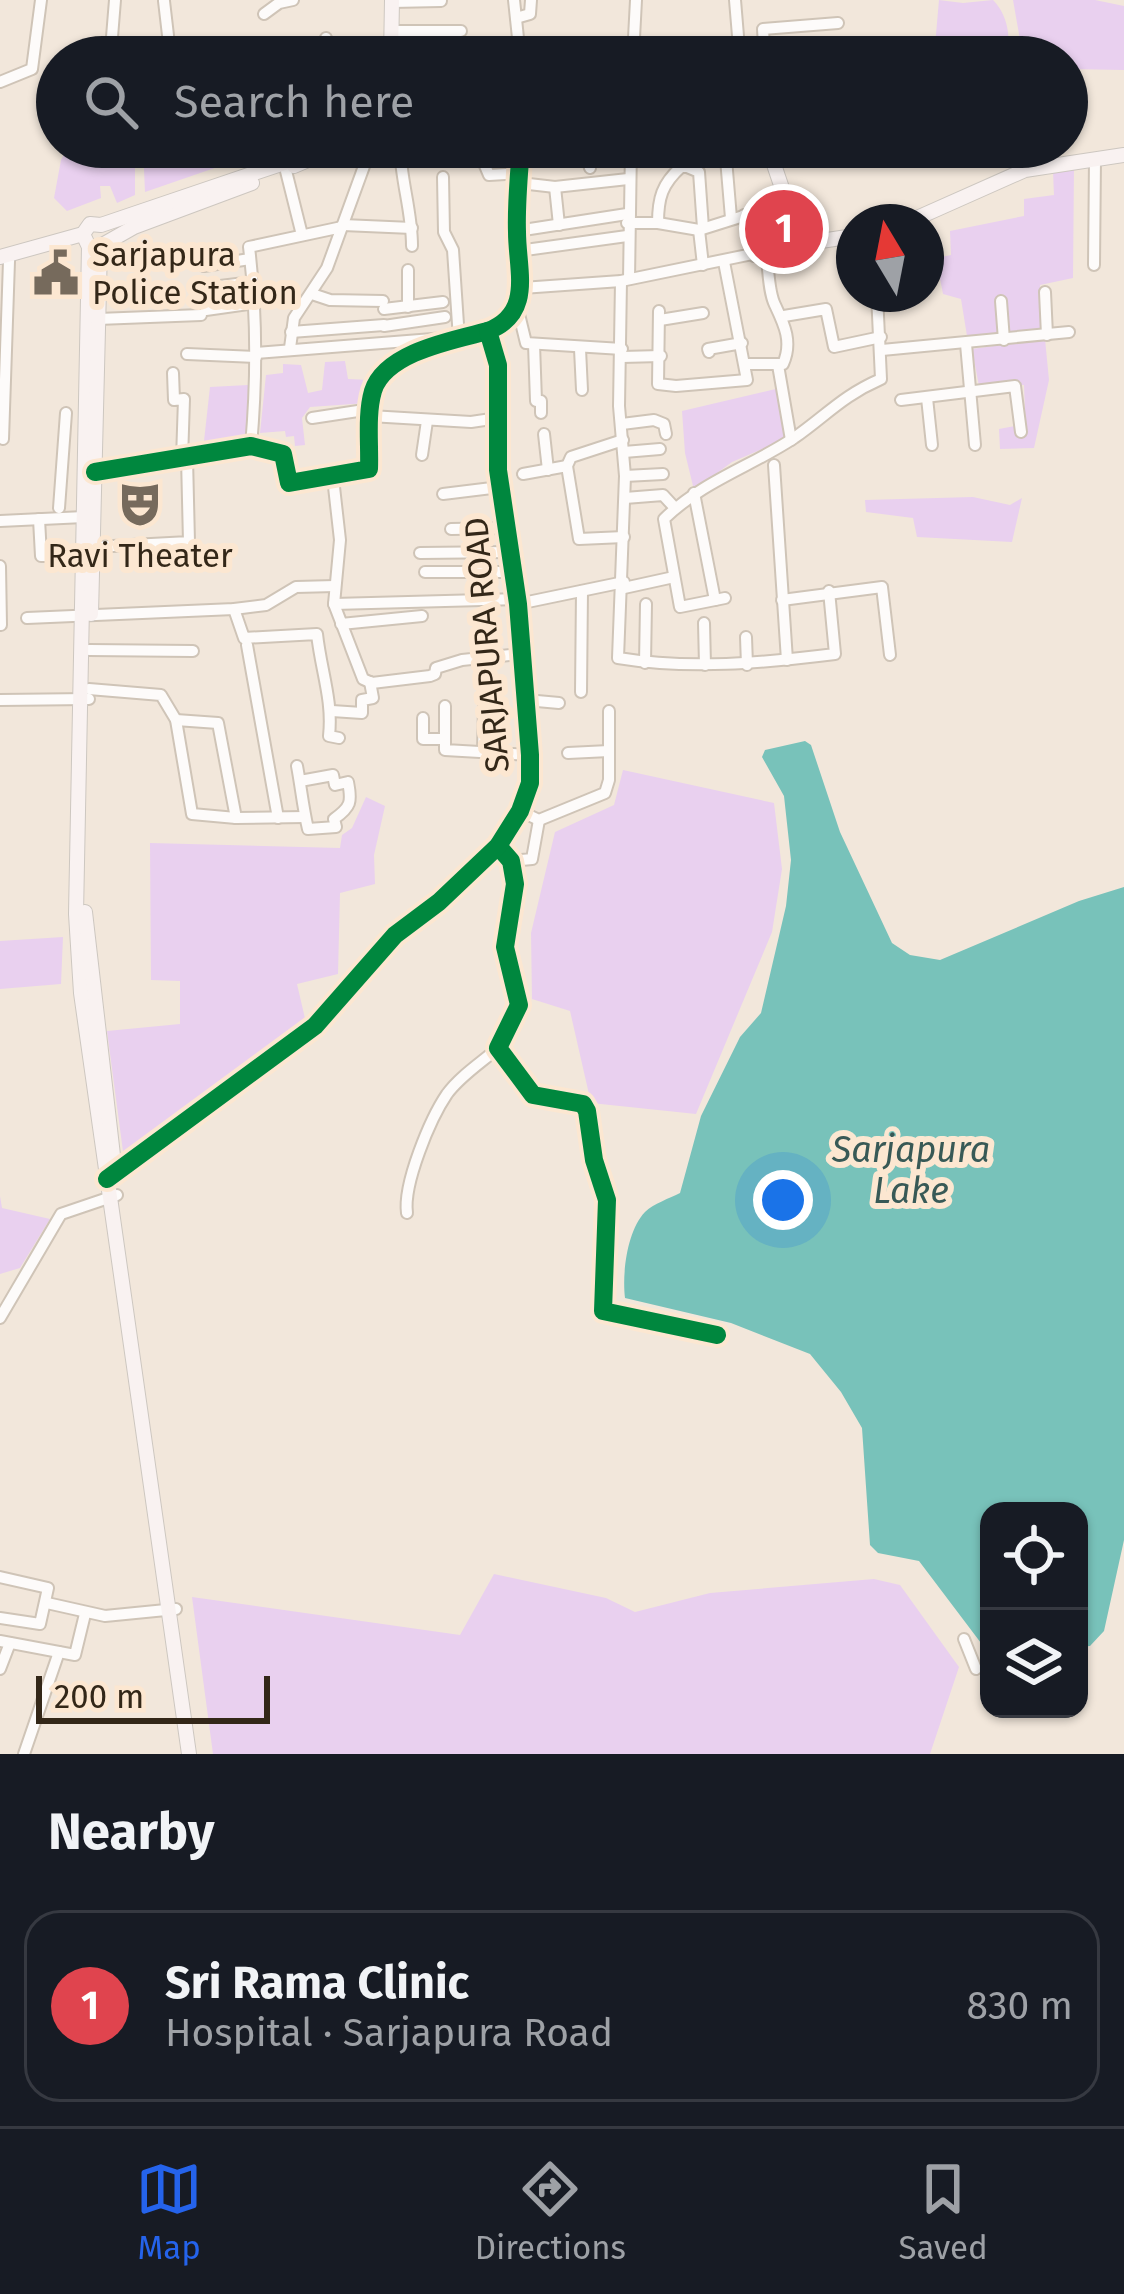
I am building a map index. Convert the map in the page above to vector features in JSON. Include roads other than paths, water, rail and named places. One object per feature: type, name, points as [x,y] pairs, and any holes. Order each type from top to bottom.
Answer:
[{"type":"main road","points":[[392,1],[392,36]]},
{"type":"main road","points":[[1088,160],[1124,155]]},
{"type":"main road","points":[[3,260],[94,239],[187,201],[290,168]]},
{"type":"main road","points":[[775,168],[800,244],[836,239]]},
{"type":"main road","points":[[944,207],[1038,168]]},
{"type":"main road","points":[[88,551],[84,517],[95,472],[98,319],[94,239]]},
{"type":"main road","points":[[94,239],[86,439],[85,913],[113,1196],[189,1754]]},
{"type":"main road","points":[[86,618],[86,696]]},
{"type":"main road","points":[[172,1610],[199,1754]]},
{"type":"street","points":[[36,36],[41,0]]},
{"type":"street","points":[[112,36],[115,0]]},
{"type":"street","points":[[264,14],[293,0]]},
{"type":"street","points":[[514,0],[518,36]]},
{"type":"street","points":[[516,18],[530,14],[531,0]]},
{"type":"street","points":[[634,36],[636,0]]},
{"type":"street","points":[[735,0],[738,36]]},
{"type":"street","points":[[164,1],[169,36]]},
{"type":"street","points":[[392,1],[441,1]]},
{"type":"street","points":[[763,36],[763,28],[838,23]]},
{"type":"street","points":[[392,31],[461,31]]},
{"type":"street","points":[[0,82],[32,68],[36,38]]},
{"type":"street","points":[[1094,265],[1095,159]]},
{"type":"street","points":[[293,168],[302,235]]},
{"type":"street","points":[[290,348],[294,318],[327,268],[364,168]]},
{"type":"street","points":[[400,168],[400,182],[411,209],[412,246]]},
{"type":"street","points":[[486,168],[489,175],[555,187],[628,179]]},
{"type":"street","points":[[95,472],[251,446],[283,454],[289,483],[369,469],[373,389],[382,376],[401,359],[488,331],[505,322],[517,306],[522,288],[517,231],[520,168]]},
{"type":"street","points":[[629,168],[622,353],[624,585],[618,658],[747,665],[835,654],[829,591]]},
{"type":"street","points":[[658,223],[658,199],[679,168]]},
{"type":"street","points":[[695,168],[699,172],[703,265]]},
{"type":"street","points":[[724,168],[737,216],[760,254],[774,304],[784,316],[788,353],[784,364],[746,364]]},
{"type":"street","points":[[443,177],[444,232],[453,250],[454,341]]},
{"type":"street","points":[[555,187],[559,225]]},
{"type":"street","points":[[517,231],[559,225],[658,223],[701,229],[785,203]]},
{"type":"street","points":[[518,251],[627,224]]},
{"type":"street","points":[[251,446],[256,303],[249,248],[343,226],[412,228]]},
{"type":"street","points":[[0,239],[3,440]]},
{"type":"street","points":[[522,288],[625,280],[800,244]]},
{"type":"street","points":[[204,266],[250,259]]},
{"type":"street","points":[[704,313],[660,315],[658,384],[747,380],[724,262]]},
{"type":"street","points":[[407,308],[408,270]]},
{"type":"street","points":[[204,288],[254,282]]},
{"type":"street","points":[[1045,292],[1047,335]]},
{"type":"street","points":[[312,294],[407,308],[443,302]]},
{"type":"street","points":[[383,301],[386,344]]},
{"type":"street","points":[[1001,301],[1004,340]]},
{"type":"street","points":[[98,319],[203,312],[256,303]]},
{"type":"street","points":[[517,306],[529,341],[541,413]]},
{"type":"street","points":[[784,316],[826,309],[834,347],[966,344],[1070,332]]},
{"type":"street","points":[[694,493],[720,599],[680,607],[664,519],[694,493],[790,440],[835,403],[881,379],[879,312]]},
{"type":"street","points":[[292,332],[446,317]]},
{"type":"street","points":[[505,322],[518,337],[529,341],[661,356]]},
{"type":"street","name":"SARJAPURA ROAD","points":[[111,1176],[316,1026],[395,935],[498,847],[520,811],[530,783],[530,755],[517,601],[500,487],[498,365],[488,331]]},
{"type":"street","points":[[187,354],[256,355],[290,348],[454,341]]},
{"type":"street","points":[[709,352],[742,343]]},
{"type":"street","points":[[966,344],[975,445]]},
{"type":"street","points":[[580,349],[582,391]]},
{"type":"street","points":[[778,365],[790,440]]},
{"type":"street","points":[[39,519],[40,556],[189,542],[184,399],[174,400],[173,373]]},
{"type":"street","points":[[902,400],[1016,386],[1021,432]]},
{"type":"street","points":[[927,398],[932,446]]},
{"type":"street","points":[[312,418],[370,412],[427,421],[498,418]]},
{"type":"street","points":[[59,508],[66,413]]},
{"type":"street","points":[[622,424],[657,420],[664,424],[666,434]]},
{"type":"street","points":[[422,455],[427,421]]},
{"type":"street","points":[[544,434],[548,470]]},
{"type":"street","points":[[64,439],[86,439]]},
{"type":"street","points":[[624,537],[579,539],[567,466],[571,457],[624,446],[660,449]]},
{"type":"street","points":[[774,465],[787,660]]},
{"type":"street","points":[[523,474],[567,466]]},
{"type":"street","points":[[625,476],[663,473]]},
{"type":"street","points":[[333,478],[340,540],[334,604],[363,680],[430,676],[436,668],[462,660],[520,654]]},
{"type":"street","points":[[443,494],[500,487]]},
{"type":"street","points":[[625,498],[668,496],[675,508]]},
{"type":"street","points":[[0,521],[84,517]]},
{"type":"street","points":[[451,529],[506,528]]},
{"type":"street","points":[[420,554],[510,551]]},
{"type":"street","points":[[0,566],[2,625]]},
{"type":"street","points":[[425,572],[512,572]]},
{"type":"street","points":[[334,604],[517,601],[674,577]]},
{"type":"street","points":[[27,618],[234,609],[266,605],[296,587],[334,586]]},
{"type":"street","points":[[782,600],[881,587],[890,655]]},
{"type":"street","points":[[581,692],[582,591]]},
{"type":"street","points":[[645,663],[646,604]]},
{"type":"street","points":[[234,609],[244,638],[317,634],[323,684],[332,697],[329,736],[339,738]]},
{"type":"street","points":[[341,624],[422,616]]},
{"type":"street","points":[[704,622],[705,665]]},
{"type":"street","points":[[646,632],[662,631]]},
{"type":"street","points":[[746,638],[747,665]]},
{"type":"street","points":[[247,645],[278,818]]},
{"type":"street","points":[[89,650],[193,651]]},
{"type":"street","points":[[581,663],[596,663]]},
{"type":"street","points":[[332,711],[362,713],[362,700],[373,698],[370,682]]},
{"type":"street","points":[[0,700],[161,695],[176,721],[192,814],[305,817]]},
{"type":"street","points":[[526,700],[559,703]]},
{"type":"street","points":[[445,706],[445,750],[530,755]]},
{"type":"street","points":[[483,753],[484,706]]},
{"type":"street","points":[[520,811],[539,820],[605,793],[609,711]]},
{"type":"street","points":[[423,718],[423,739],[444,739]]},
{"type":"street","points":[[176,721],[218,723],[236,818]]},
{"type":"street","points":[[568,753],[609,751]]},
{"type":"street","points":[[298,766],[300,781],[305,817],[308,829],[336,827],[334,819],[352,801],[348,782],[335,784],[333,775],[300,781]]},
{"type":"street","points":[[511,861],[532,859],[539,820]]},
{"type":"street","points":[[407,1213],[405,1198],[448,1092],[498,1048],[518,1005],[505,947],[515,884],[511,861],[498,847]]},
{"type":"street","points":[[498,1048],[533,1095],[583,1104],[587,1111],[594,1160],[607,1200],[603,1311],[717,1335]]},
{"type":"street","points":[[0,1318],[61,1214],[113,1196]]},
{"type":"street","points":[[0,1577],[48,1588],[40,1624],[0,1618]]},
{"type":"street","points":[[47,1603],[85,1614],[172,1610]]},
{"type":"street","points":[[0,1669],[5,1642],[75,1654],[85,1614]]},
{"type":"street","points":[[964,1639],[976,1669]]},
{"type":"street","points":[[24,1754],[59,1652]]},
{"type":"water","name":"Sarjapura Lake","points":[[805,741],[811,745],[840,832],[892,943],[910,955],[940,960],[1124,887],[1124,1540],[1104,1631],[1090,1646],[1088,1502],[980,1502],[980,1642],[919,1561],[878,1553],[870,1545],[862,1428],[810,1354],[731,1323],[625,1298],[625,1265],[634,1230],[648,1209],[680,1193],[701,1116],[740,1037],[761,1013],[786,906],[791,860],[784,796],[762,757],[765,750]]},
{"type":"place","name":"Sri Rama Clinic","points":[[784,229]]},
{"type":"place","name":"Sarjapura Police Station","points":[[56,273]]},
{"type":"place","name":"Ravi Theater","points":[[140,504]]}]
